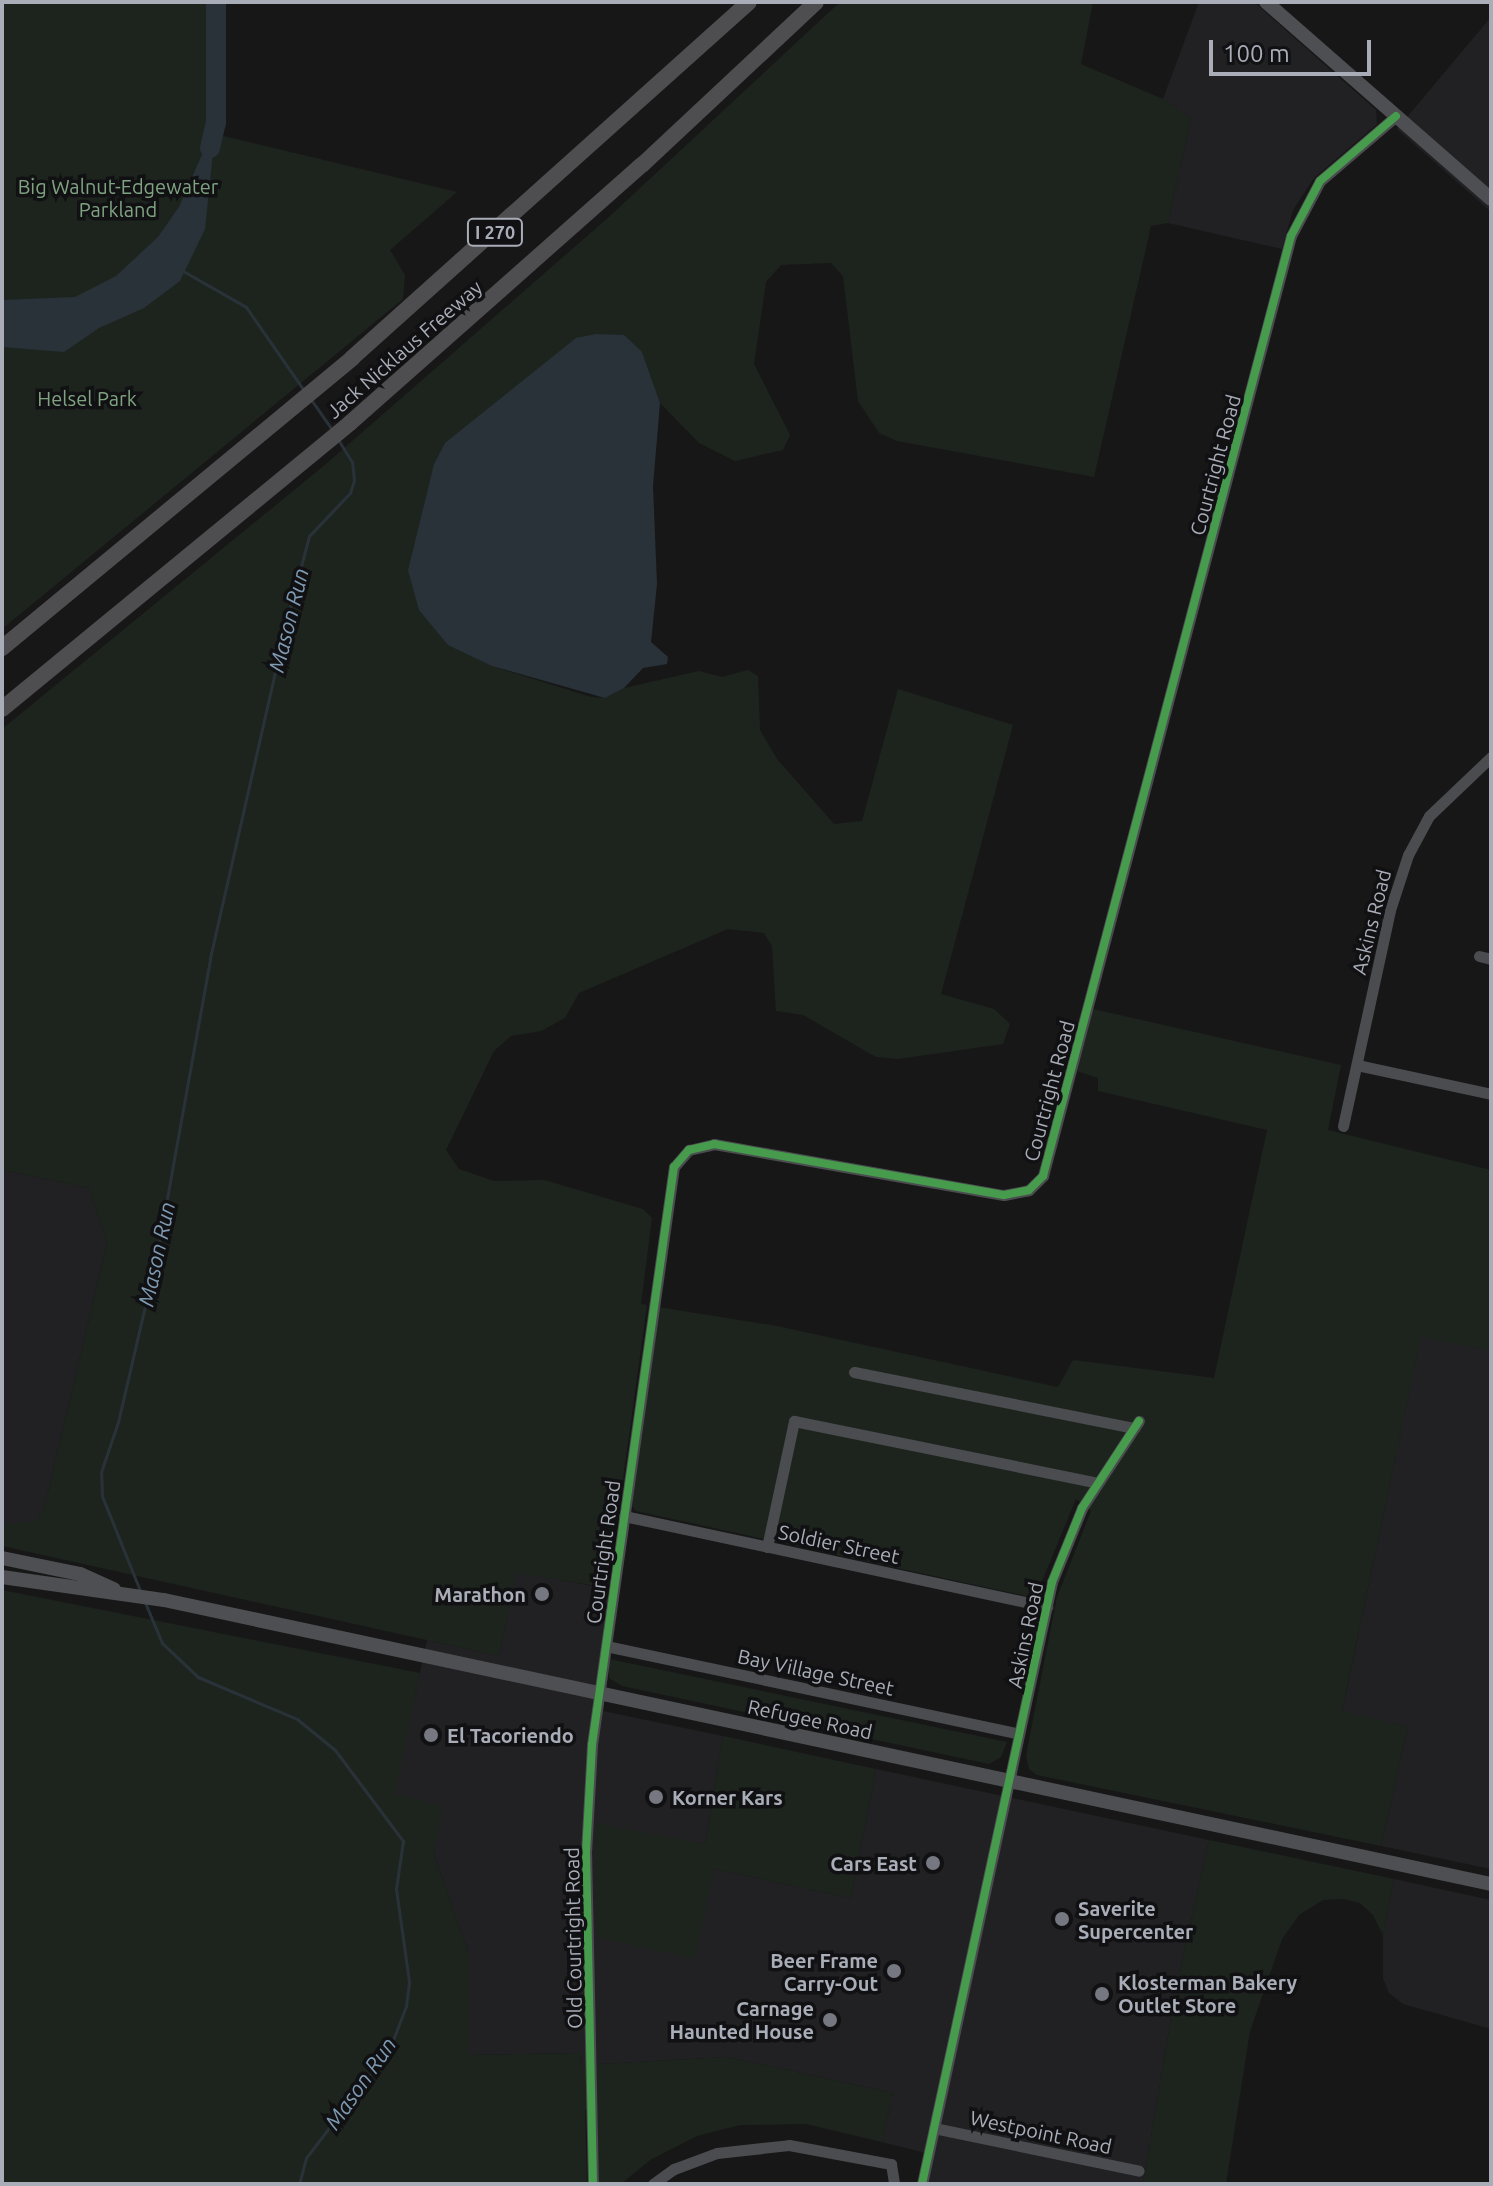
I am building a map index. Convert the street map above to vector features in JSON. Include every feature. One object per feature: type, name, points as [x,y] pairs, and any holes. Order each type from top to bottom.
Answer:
[{"type":"highway","points":[[664,82],[736,2]]},
{"type":"highway","name":"Jack Nicklaus Freeway","points":[[2,648],[325,381],[664,82],[749,2]]},
{"type":"highway","name":"Jack Nicklaus Freeway","points":[[2,709],[350,423],[563,236],[816,2]]},
{"type":"main road","points":[[1266,2],[1491,199]]},
{"type":"main road","name":"Refugee Road","points":[[2,1558],[80,1574],[127,1594]]},
{"type":"main road","name":"Refugee Road","points":[[2,1577],[75,1592],[150,1598],[1491,1884]]},
{"type":"street","name":"Courtright Road","points":[[600,1693],[672,1173],[682,1155],[714,1144],[1004,1195],[1029,1190],[1043,1176],[1294,228],[1320,181],[1396,116]]},
{"type":"street","name":"Askins Road","points":[[1343,1126],[1390,910],[1408,855],[1429,816],[1491,757]]},
{"type":"street","points":[[1357,1065],[1491,1094]]},
{"type":"street","name":"Askins Road","points":[[854,1372],[1136,1424],[1064,1543],[1009,1781]]},
{"type":"street","points":[[767,1547],[794,1421],[1098,1483]]},
{"type":"street","name":"Soldier Street","points":[[624,1516],[1047,1607]]},
{"type":"street","name":"Bay Village Street","points":[[606,1646],[1019,1734]]},
{"type":"street","name":"Old Courtright Road","points":[[593,2184],[586,1853],[600,1693]]},
{"type":"street","points":[[922,2184],[1009,1781]]},
{"type":"street","name":"Westpoint Road","points":[[934,2128],[1139,2171]]},
{"type":"street","points":[[653,2184],[674,2169],[717,2153],[789,2145],[891,2164],[894,2184]]},
{"type":"shaded area","points":[[1199,2],[1254,2],[1376,110],[1377,124],[1314,178],[1293,210],[1282,249],[1168,223],[1191,119],[1163,99]]},
{"type":"shaded area","points":[[1491,17],[1491,212],[1397,129]]},
{"type":"shaded area","points":[[216,123],[205,229],[180,281],[144,308],[99,328],[64,352],[2,347],[2,300],[75,297],[116,276],[158,237],[179,207]]},
{"type":"shaded area","points":[[596,334],[624,335],[642,352],[660,403],[653,486],[657,584],[651,642],[668,657],[667,664],[643,668],[624,688],[605,698],[492,666],[448,645],[419,610],[408,570],[434,464],[445,443],[576,338]]},
{"type":"shaded area","points":[[2,1170],[89,1188],[107,1243],[45,1505],[36,1521],[11,1527],[2,1524]]},
{"type":"shaded area","points":[[1421,1336],[1491,1351],[1491,1869],[1381,1846],[1408,1727],[1342,1712]]},
{"type":"shaded area","points":[[517,1572],[619,1591],[603,1711],[723,1736],[705,1844],[595,1824],[596,1937],[714,1869],[851,1898],[876,1769],[1209,1840],[1176,1989],[1143,2184],[923,2184],[930,2154],[882,2142],[893,2093],[727,2057],[582,2065],[581,2053],[468,2055],[468,1951],[434,1855],[441,1806],[394,1795],[427,1640],[499,1656]]},
{"type":"shaded area","points":[[1394,1879],[1491,1900],[1491,2029],[1403,2004],[1389,1993],[1383,1978],[1383,1935]]},
{"type":"green space","name":"Big Walnut-Edgewater Parkland","points":[[2,2],[216,2],[215,134],[457,192],[390,250],[405,275],[403,299],[2,629]]},
{"type":"green space","points":[[840,2],[1093,2],[1081,64],[1163,99],[1191,119],[1168,223],[1151,226],[1094,477],[897,441],[879,433],[858,401],[843,276],[831,263],[781,265],[766,282],[754,364],[790,435],[783,450],[735,461],[699,443],[660,403],[642,352],[445,443],[434,465],[408,570],[492,666],[591,697],[605,698],[624,688],[699,671],[722,677],[748,670],[758,676],[760,730],[777,759],[834,824],[862,821],[898,689],[1013,725],[941,994],[994,1009],[1010,1024],[1003,1044],[898,1059],[876,1057],[803,1015],[776,1011],[772,946],[764,933],[728,929],[579,993],[565,1018],[541,1031],[511,1036],[494,1051],[446,1150],[459,1169],[494,1181],[544,1180],[643,1209],[652,1218],[641,1304],[647,1305],[608,1588],[517,1573],[499,1656],[2,1546],[2,1524],[36,1521],[45,1505],[107,1243],[89,1188],[2,1170],[2,729],[326,464],[610,216]]},
{"type":"green space","points":[[1093,1009],[1341,1065],[1328,1130],[1491,1170],[1491,1351],[1421,1337],[1342,1711],[1408,1727],[1381,1846],[1037,1775],[1029,1769],[1026,1755],[1057,1597],[1091,1511],[1076,1499],[1035,1598],[636,1511],[632,1506],[658,1307],[777,1326],[1058,1387],[1073,1360],[1214,1378],[1267,1130],[1098,1091],[1098,1078],[1077,1071]]},
{"type":"green space","points":[[2,1590],[420,1673],[395,1794],[442,1806],[434,1855],[468,1951],[468,2055],[581,2053],[582,2065],[727,2057],[893,2093],[882,2142],[806,2124],[740,2125],[697,2136],[650,2160],[621,2184],[599,2184],[597,2108],[585,2110],[587,2184],[2,2184]]},
{"type":"green space","points":[[609,1659],[1007,1742],[1001,1757],[989,1764],[622,1686],[609,1678]]},
{"type":"green space","points":[[723,1736],[876,1769],[851,1898],[714,1869],[695,1959],[595,1937],[595,1823],[705,1844]]},
{"type":"green space","points":[[1209,1840],[1394,1879],[1383,1935],[1373,1915],[1360,1903],[1344,1899],[1323,1900],[1299,1915],[1282,1939],[1250,2031],[1226,2184],[1143,2184],[1176,1989]]},
{"type":"waterway","points":[[210,148],[216,123],[216,2]]},
{"type":"waterway","name":"Mason Run","points":[[183,271],[246,307],[303,389]]},
{"type":"waterway","name":"Mason Run","points":[[310,398],[333,431]]},
{"type":"waterway","name":"Mason Run","points":[[141,1593],[102,1496],[101,1472],[118,1422],[157,1254],[210,958],[288,615],[309,536],[350,493],[354,480],[352,462],[339,441]]},
{"type":"waterway","name":"Mason Run","points":[[144,1600],[162,1643],[198,1677],[297,1719],[335,1750],[403,1841],[396,1889],[409,1982],[406,2006],[390,2048],[306,2158],[299,2184]]},
{"type":"cycle path","points":[[593,2184],[586,1853],[592,1745],[674,1167],[689,1150],[714,1144],[1004,1195],[1029,1190],[1043,1176],[1291,236],[1320,181],[1396,116]]},
{"type":"cycle path","points":[[922,2184],[1052,1582],[1082,1508],[1139,1421]]},
{"type":"place","name":"Marathon","points":[[542,1594]]},
{"type":"place","name":"El Tacoriendo","points":[[431,1735]]},
{"type":"place","name":"Korner Kars","points":[[656,1797]]},
{"type":"place","name":"Cars East","points":[[933,1863]]},
{"type":"place","name":"Saverite Supercenter","points":[[1062,1919]]},
{"type":"place","name":"Beer Frame Carry-Out","points":[[894,1971]]},
{"type":"place","name":"Klosterman Bakery Outlet Store","points":[[1102,1994]]},
{"type":"place","name":"Carnage Haunted House","points":[[830,2020]]},
{"type":"park label","name":"Helsel Park","points":[[87,398]]}]
